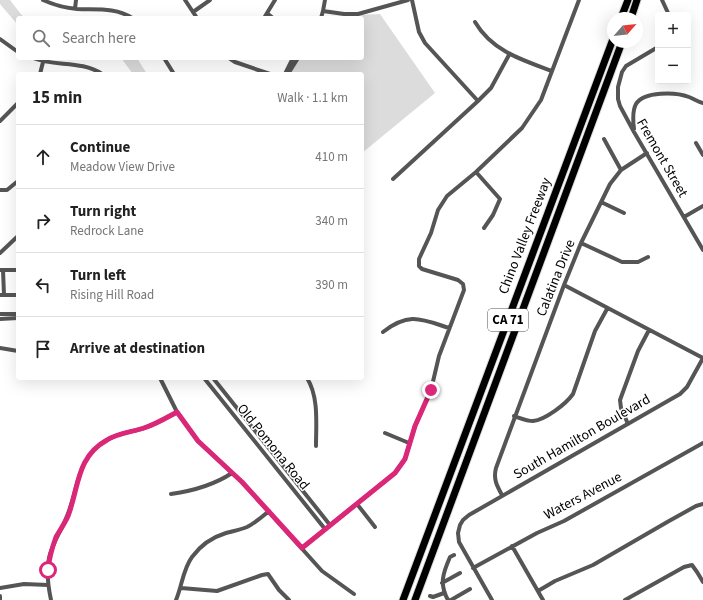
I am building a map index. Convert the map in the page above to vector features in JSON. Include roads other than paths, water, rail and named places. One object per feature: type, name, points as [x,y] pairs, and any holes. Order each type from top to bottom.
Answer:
[{"type":"highway","points":[[623,12],[628,0]]},
{"type":"highway","points":[[633,12],[637,0]]},
{"type":"highway","name":"Chino Valley Freeway","points":[[403,600],[610,48]]},
{"type":"highway","name":"Chino Valley Freeway","points":[[414,600],[620,48]]},
{"type":"street","points":[[43,0],[52,4],[75,8],[113,10],[127,16]]},
{"type":"street","points":[[75,8],[76,0]]},
{"type":"street","points":[[185,0],[196,16]]},
{"type":"street","points":[[193,12],[210,0]]},
{"type":"street","points":[[270,16],[268,14],[275,0]]},
{"type":"street","points":[[322,16],[325,0]]},
{"type":"street","points":[[324,11],[344,14],[358,14],[408,0]]},
{"type":"street","points":[[412,0],[419,32],[425,43],[478,101]]},
{"type":"street","points":[[302,548],[395,473],[405,459],[415,426],[431,390],[439,356],[464,290],[463,284],[458,280],[422,269],[419,266],[419,259],[431,233],[438,210],[447,196],[476,172],[522,128],[541,100],[579,0]]},
{"type":"street","points":[[662,0],[668,12]]},
{"type":"street","points":[[475,22],[481,32],[509,55],[552,71]]},
{"type":"street","points":[[0,39],[16,51]]},
{"type":"street","name":"Fremont Street","points":[[656,48],[626,66],[622,72],[618,87],[618,98],[620,106],[634,132],[703,250]]},
{"type":"street","points":[[393,179],[491,88],[509,55]]},
{"type":"street","points":[[38,60],[43,62],[79,65],[97,72]]},
{"type":"street","points":[[165,60],[173,72]]},
{"type":"street","points":[[236,60],[265,72]]},
{"type":"street","points":[[286,72],[293,60]]},
{"type":"street","points":[[289,72],[297,60]]},
{"type":"street","points":[[40,72],[43,62]]},
{"type":"street","points":[[634,132],[633,118],[635,105],[644,97],[667,93],[677,94],[703,103]]},
{"type":"street","points":[[0,121],[16,105]]},
{"type":"street","points":[[604,139],[622,170]]},
{"type":"street","points":[[696,143],[703,155]]},
{"type":"street","name":"Calatina Drive","points":[[502,495],[494,474],[514,416],[581,243],[610,184],[622,170],[647,153]]},
{"type":"street","points":[[476,172],[500,199],[493,215],[484,228]]},
{"type":"street","points":[[0,190],[7,190],[16,183]]},
{"type":"street","points":[[601,202],[624,213]]},
{"type":"street","points":[[684,217],[703,206]]},
{"type":"street","points":[[0,253],[16,238]]},
{"type":"street","points":[[581,243],[614,260],[622,262],[638,262],[648,257]]},
{"type":"street","points":[[16,270],[2,270],[2,295],[16,295]]},
{"type":"street","points":[[564,285],[703,358]]},
{"type":"street","points":[[514,416],[527,420],[538,420],[563,406],[573,394],[595,331],[608,309]]},
{"type":"street","points":[[0,314],[16,314]]},
{"type":"street","points":[[0,318],[16,318]]},
{"type":"street","points":[[383,332],[395,323],[418,318],[449,328]]},
{"type":"street","points":[[628,424],[621,408],[620,400],[638,351],[649,330]]},
{"type":"street","points":[[0,348],[16,351]]},
{"type":"street","name":"South Hamilton Boulevard","points":[[473,568],[459,542],[458,533],[460,525],[469,515],[680,394],[687,387],[703,358]]},
{"type":"street","points":[[161,380],[177,412],[198,441],[242,482],[322,571],[354,594]]},
{"type":"street","name":"Old Pomona Road","points":[[206,380],[325,529]]},
{"type":"street","name":"Old Pomona Road","points":[[215,380],[330,525]]},
{"type":"street","points":[[308,380],[313,391],[316,407],[316,446]]},
{"type":"street","points":[[51,600],[48,585],[49,556],[56,537],[68,516],[80,472],[86,458],[106,440],[120,434],[146,428],[177,412]]},
{"type":"street","points":[[385,433],[410,443]]},
{"type":"street","name":"Waters Avenue","points":[[473,568],[512,546],[564,521],[703,443]]},
{"type":"street","points":[[171,494],[210,485],[222,480],[232,473]]},
{"type":"street","points":[[356,504],[375,527]]},
{"type":"street","points":[[538,591],[555,581],[593,564],[696,506],[703,504]]},
{"type":"street","points":[[176,600],[187,567],[192,557],[198,550],[215,538],[248,526],[260,519],[269,511]]},
{"type":"street","points":[[512,546],[543,600]]},
{"type":"street","points":[[454,554],[450,557],[442,583],[444,593],[450,600],[470,589]]},
{"type":"street","points":[[625,600],[684,566],[692,565],[703,582]]},
{"type":"street","points":[[473,568],[492,600]]},
{"type":"street","points":[[442,583],[460,573]]},
{"type":"street","points":[[181,588],[217,591],[268,574],[279,590],[289,600]]},
{"type":"street","points":[[0,588],[24,584],[48,585]]},
{"type":"street","points":[[430,596],[434,597],[444,593]]}]
